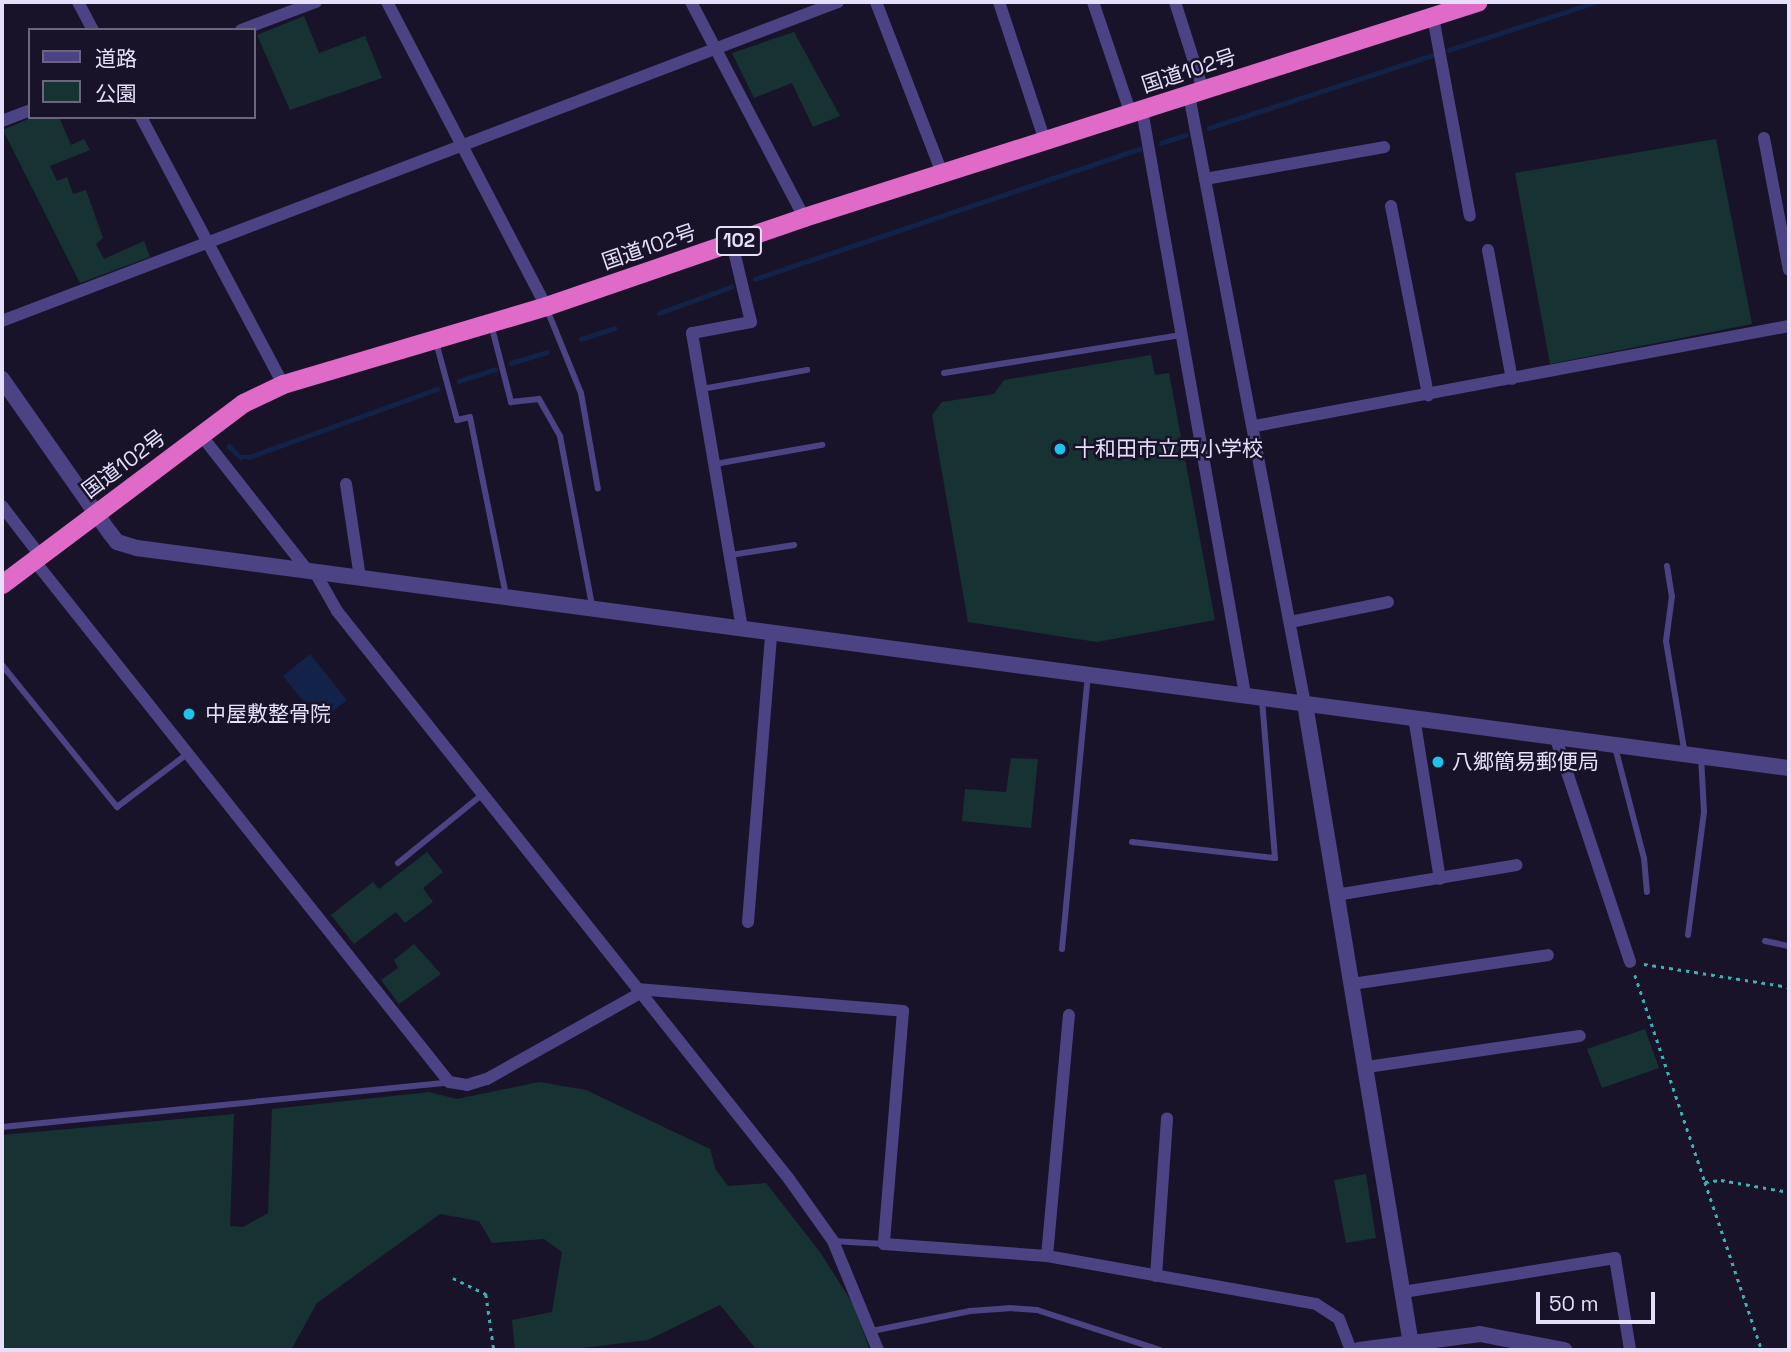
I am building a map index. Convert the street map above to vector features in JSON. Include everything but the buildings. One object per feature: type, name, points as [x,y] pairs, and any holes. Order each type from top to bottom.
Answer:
[{"type":"highway","name":"国道102号","points":[[2,584],[243,403],[283,384],[545,306],[804,217],[1477,2]]},
{"type":"street","points":[[78,2],[92,28]]},
{"type":"street","points":[[246,28],[316,2]]},
{"type":"street","points":[[387,2],[464,145],[545,306]]},
{"type":"street","points":[[691,2],[804,217]]},
{"type":"street","points":[[2,321],[838,2]]},
{"type":"street","points":[[876,2],[942,173]]},
{"type":"street","points":[[999,2],[1045,141]]},
{"type":"street","points":[[1093,2],[1137,112],[1182,335],[1245,694]]},
{"type":"street","points":[[1175,2],[1196,92],[1205,179],[1255,426],[1305,704],[1411,1346]]},
{"type":"street","points":[[1433,17],[1471,216]]},
{"type":"street","points":[[2,121],[28,111]]},
{"type":"street","points":[[142,119],[283,384]]},
{"type":"street","points":[[1764,138],[1789,270]]},
{"type":"street","points":[[1205,179],[1384,147]]},
{"type":"street","points":[[1391,206],[1428,395]]},
{"type":"street","points":[[732,243],[751,322],[692,332],[742,630]]},
{"type":"street","points":[[1488,250],[1512,379]]},
{"type":"street","points":[[1255,426],[1789,326]]},
{"type":"street","points":[[2,379],[117,542],[137,548],[1789,768]]},
{"type":"street","points":[[201,435],[313,573],[337,611],[639,991],[833,1241],[878,1350]]},
{"type":"street","points":[[346,484],[360,579]]},
{"type":"street","points":[[2,506],[36,557],[450,1082],[467,1085],[487,1079],[639,991],[903,1011],[884,1244],[1047,1256],[1316,1304],[1339,1319],[1351,1350]]},
{"type":"street","points":[[1290,622],[1388,602]]},
{"type":"street","points":[[748,922],[771,634]]},
{"type":"street","points":[[1414,717],[1440,879]]},
{"type":"street","points":[[1555,736],[1630,962]]},
{"type":"street","points":[[1336,895],[1517,864]]},
{"type":"street","points":[[1352,984],[1548,955]]},
{"type":"street","points":[[1047,1256],[1069,1015]]},
{"type":"street","points":[[1367,1067],[1580,1036]]},
{"type":"street","points":[[1156,1276],[1167,1118]]},
{"type":"street","points":[[1402,1292],[1615,1258],[1630,1350]]},
{"type":"street","points":[[1359,1350],[1411,1346],[1480,1334],[1564,1350]]},
{"type":"lane","points":[[545,306],[581,393],[597,489]]},
{"type":"lane","points":[[491,322],[511,402],[539,399],[560,436],[593,610]]},
{"type":"lane","points":[[944,373],[1182,335]]},
{"type":"lane","points":[[435,338],[457,419],[470,418],[507,598]]},
{"type":"lane","points":[[702,389],[807,370]]},
{"type":"lane","points":[[715,464],[822,445]]},
{"type":"lane","points":[[731,555],[794,545]]},
{"type":"lane","points":[[1667,566],[1672,596],[1666,641],[1704,812],[1688,935]]},
{"type":"lane","points":[[2,665],[117,807],[189,753]]},
{"type":"lane","points":[[1062,949],[1088,675]]},
{"type":"lane","points":[[1132,842],[1275,858],[1262,697]]},
{"type":"lane","points":[[1614,744],[1644,858],[1647,892]]},
{"type":"lane","points":[[398,863],[483,794]]},
{"type":"lane","points":[[1765,941],[1789,946]]},
{"type":"lane","points":[[2,1127],[450,1082]]},
{"type":"lane","points":[[833,1241],[884,1244]]},
{"type":"lane","points":[[872,1331],[1009,1308],[1037,1310],[1160,1350]]},
{"type":"path","points":[[1762,1350],[1630,962],[1789,987]]},
{"type":"path","points":[[1705,1182],[1721,1180],[1789,1192]]},
{"type":"path","points":[[453,1278],[486,1294],[494,1350]]},
{"type":"green space","points":[[304,16],[319,53],[365,36],[382,78],[290,110],[257,35]]},
{"type":"green space","points":[[794,32],[840,116],[813,127],[792,83],[754,98],[732,53]]},
{"type":"green space","points":[[28,119],[60,119],[71,145],[84,139],[90,150],[50,166],[57,181],[67,177],[73,194],[86,190],[103,238],[96,244],[104,259],[144,241],[150,257],[80,283],[3,130]]},
{"type":"green space","points":[[1716,139],[1752,324],[1550,364],[1515,173]]},
{"type":"green space","points":[[1151,355],[1155,375],[1169,373],[1215,620],[1097,642],[968,622],[932,415],[942,402],[994,394],[1004,380]]},
{"type":"green space","points":[[1011,758],[1038,759],[1031,828],[962,821],[965,789],[1006,792]]},
{"type":"green space","points":[[427,852],[443,872],[423,888],[433,902],[405,923],[396,912],[354,944],[331,915],[373,882],[379,889]]},
{"type":"green space","points":[[414,944],[441,974],[399,1004],[381,980],[398,968],[394,960]]},
{"type":"green space","points":[[1645,1029],[1659,1068],[1602,1088],[1587,1049]]},
{"type":"green space","points":[[539,1082],[586,1090],[710,1149],[716,1170],[728,1186],[766,1183],[820,1252],[853,1304],[870,1350],[757,1350],[720,1305],[648,1340],[566,1350],[515,1350],[512,1320],[552,1312],[562,1252],[544,1239],[492,1243],[479,1221],[440,1214],[317,1303],[291,1350],[2,1350],[2,1135],[234,1114],[230,1226],[243,1227],[268,1213],[272,1109],[429,1092],[457,1099]]},
{"type":"green space","points":[[1366,1174],[1376,1238],[1346,1243],[1334,1180]]},
{"type":"water","points":[[310,654],[347,700],[320,722],[283,676]]},
{"type":"waterway","points":[[1449,50],[1596,2]]},
{"type":"waterway","points":[[1209,128],[1433,55]]},
{"type":"waterway","points":[[1161,143],[1186,135]]},
{"type":"waterway","points":[[755,279],[1140,149]]},
{"type":"waterway","points":[[659,313],[731,287]]},
{"type":"waterway","points":[[581,339],[614,328]]},
{"type":"waterway","points":[[511,363],[546,352]]},
{"type":"waterway","points":[[459,381],[495,369]]},
{"type":"waterway","points":[[229,446],[240,457],[249,457],[437,389]]},
{"type":"place","name":"十和田市立西小学校","points":[[1060,449]]},
{"type":"place","name":"中屋敷整骨院","points":[[189,714]]},
{"type":"place","name":"八郷簡易郵便局","points":[[1438,762]]}]
